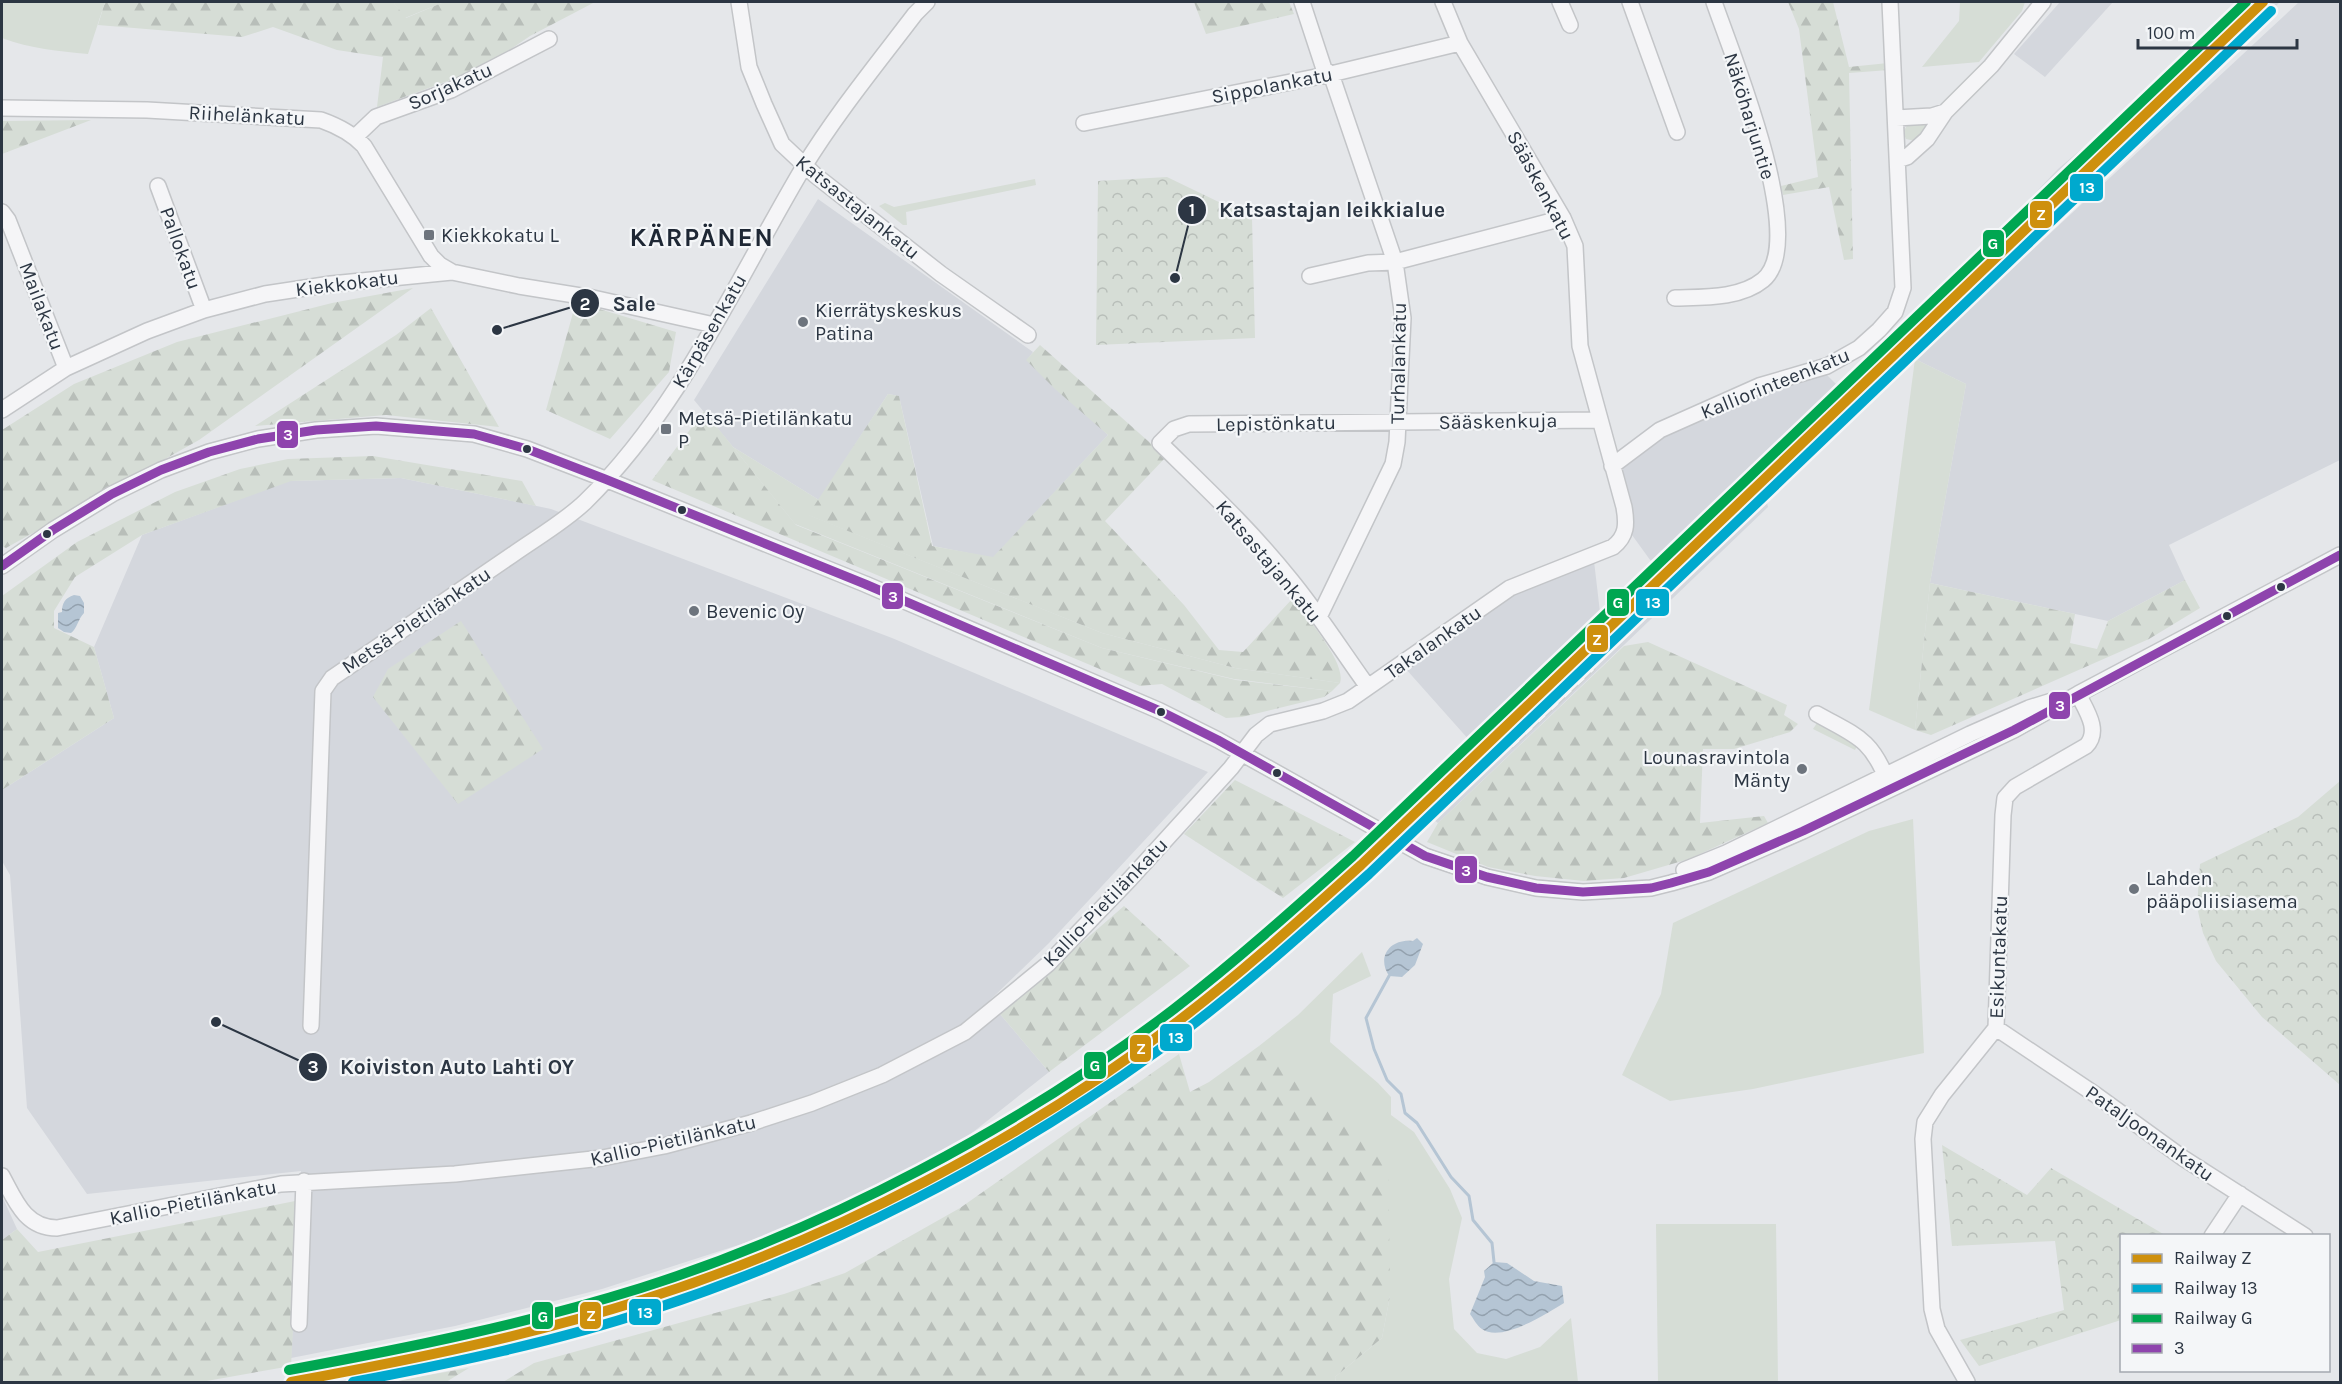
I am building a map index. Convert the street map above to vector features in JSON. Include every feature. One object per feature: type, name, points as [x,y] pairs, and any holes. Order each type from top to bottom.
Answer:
[{"type":"street","name":"Katsastajankatu","points":[[739,2],[749,66],[782,144],[805,166],[940,274],[1028,335]]},
{"type":"street","name":"Kärpäsenkatu","points":[[605,478],[670,397],[805,166],[863,83],[915,14],[927,2]]},
{"type":"street","name":"Turhalankatu","points":[[1302,2],[1324,69],[1331,74],[1395,262],[1403,318],[1398,422],[1393,464],[1319,617]]},
{"type":"street","name":"Sääskenkatu","points":[[1443,2],[1460,43],[1563,218],[1575,246],[1580,346],[1598,420],[1624,507],[1626,531]]},
{"type":"street","points":[[1560,2],[1569,25]]},
{"type":"street","points":[[1630,2],[1677,132]]},
{"type":"street","name":"Näköharjuntie","points":[[1675,298],[1742,291],[1763,281],[1772,270],[1779,230],[1769,167],[1714,2]]},
{"type":"street","name":"Kalliorinteenkatu","points":[[1612,466],[1660,430],[1759,386],[1827,366],[1859,348],[1895,312],[1903,288],[1899,160],[1890,2]]},
{"type":"street","points":[[1899,160],[1907,157],[1927,139],[1945,112],[1991,66],[2043,2]]},
{"type":"street","name":"Sorjakatu","points":[[355,136],[376,117],[451,90],[549,39]]},
{"type":"street","name":"Sippolankatu","points":[[1084,123],[1331,74],[1460,43]]},
{"type":"street","name":"Riihelänkatu","points":[[2,108],[147,110],[303,117],[338,126],[355,136],[376,165],[431,256],[440,265],[453,272]]},
{"type":"street","points":[[1896,118],[1932,116],[1945,112]]},
{"type":"street","name":"Pallokatu","points":[[159,186],[204,310]]},
{"type":"street","name":"Mailakatu","points":[[2,212],[9,220],[66,368]]},
{"type":"street","points":[[1310,276],[1368,263],[1395,262],[1563,218]]},
{"type":"street","name":"Kiekkokatu","points":[[2,410],[66,368],[147,331],[204,310],[266,294],[320,285],[453,272],[593,298],[714,325]]},
{"type":"street","name":"Sääskenkuja","points":[[1398,422],[1598,420]]},
{"type":"street","name":"Lepistönkatu","points":[[1160,443],[1174,429],[1189,424],[1398,422]]},
{"type":"street","points":[[2,566],[92,506],[161,470],[209,452],[258,439],[316,430],[376,426],[474,434],[527,449],[605,478],[931,612],[1160,711],[1243,753],[1425,856],[1487,877],[1536,888],[1583,892],[1614,891],[1679,873],[1888,781],[2029,708],[2078,693],[2340,555]]},
{"type":"street","name":"Katsastajankatu","points":[[1160,443],[1232,512],[1291,580],[1368,687]]},
{"type":"street","name":"Metsä-Pietilänkatu","points":[[311,1026],[323,691],[332,678],[446,601],[585,502],[605,478]]},
{"type":"street","name":"Takalankatu","points":[[1243,753],[1256,735],[1270,724],[1323,711],[1348,701],[1510,588],[1613,547],[1621,541],[1626,531]]},
{"type":"street","name":"Esikuntakatu","points":[[1967,1383],[1937,1329],[1932,1309],[1923,1139],[1925,1122],[1942,1095],[1996,1028],[2005,798],[2015,787],[2086,747],[2091,741],[2094,733],[2078,693]]},
{"type":"street","points":[[1817,714],[1863,740],[1881,763],[1888,781]]},
{"type":"street","name":"Kallio-Pietilänkatu","points":[[2,1176],[26,1218],[46,1228],[57,1228],[304,1181],[455,1174],[602,1158],[664,1146],[751,1123],[812,1103],[882,1075],[965,1032],[1048,964],[1130,879],[1243,753]]},
{"type":"street","name":"Pataljoonankatu","points":[[1996,1028],[2096,1095],[2183,1158],[2303,1234]]},
{"type":"street","points":[[299,1324],[304,1181]]},
{"type":"street","points":[[2213,1234],[2240,1194]]},
{"type":"shaded area","points":[[2060,2],[2113,2],[2045,77],[2014,54]]},
{"type":"shaded area","points":[[2242,2],[2280,2],[1765,494],[1768,507],[1438,823],[1408,802],[1544,674],[1470,741],[1405,668],[1512,594],[1594,561],[1601,621],[1610,620],[1675,557],[1676,542],[1653,564],[1632,535],[1632,504],[1622,468],[1663,435],[1761,393],[1825,373],[1836,384],[1685,533],[1935,299],[2058,169],[2127,110]]},
{"type":"shaded area","points":[[2299,2],[2340,2],[2340,460],[2169,545],[2185,580],[2108,621],[1930,583],[1966,384],[1915,359]]},
{"type":"shaded area","points":[[818,199],[1033,352],[1027,360],[1108,435],[993,558],[933,546],[899,396],[888,394],[819,500],[733,447],[694,400]]},
{"type":"shaded area","points":[[401,478],[551,509],[892,638],[1208,772],[1049,943],[989,1001],[1049,1072],[915,1178],[754,1240],[602,1289],[455,1326],[291,1358],[301,1171],[87,1194],[27,1108],[10,875],[2,861],[2,790],[114,718],[94,647],[142,535],[289,481]]},
{"type":"shaded area","points":[[2,1196],[17,1229],[2,1240]]},
{"type":"green space","points":[[2,2],[105,2],[88,54],[55,51],[2,38]]},
{"type":"green space","points":[[105,2],[393,2],[406,18],[444,2],[595,2],[530,36],[483,68],[377,107],[383,57],[337,50],[273,27],[242,37],[98,25]]},
{"type":"green space","points":[[393,2],[444,2],[405,18]]},
{"type":"green space","points":[[1194,2],[1289,2],[1294,14],[1206,34]]},
{"type":"green space","points":[[1788,2],[1833,2],[1849,67],[1888,63],[1889,70],[1849,73],[1853,259],[1844,260],[1829,187],[1783,195],[1781,186],[1818,177],[1799,29]]},
{"type":"green space","points":[[1960,2],[2025,2],[2022,11],[1979,62],[1922,67],[1959,21]]},
{"type":"green space","points":[[91,120],[2,154],[2,121]]},
{"type":"green space","points":[[1925,122],[1928,126],[1927,130],[1915,141],[1906,139],[1903,132],[1908,124]]},
{"type":"green space","points":[[1167,177],[1252,218],[1255,338],[1096,345],[1098,181]]},
{"type":"green space","points":[[1035,179],[1036,185],[906,212],[907,225],[903,225],[879,206],[885,203],[894,207]]},
{"type":"green space","points":[[413,288],[199,440],[6,548],[2,546],[2,430],[74,384],[177,342],[332,303]]},
{"type":"green space","points":[[576,302],[676,332],[669,372],[610,439],[546,410]]},
{"type":"green space","points":[[431,308],[499,427],[386,415],[255,426],[396,335]]},
{"type":"green space","points":[[1040,345],[1166,457],[1105,521],[1184,605],[1219,650],[1243,652],[1293,598],[1331,652],[1340,674],[1340,683],[1235,668],[1102,633],[808,515],[888,394],[899,396],[932,546],[993,557],[1108,435],[1055,389],[1026,360]]},
{"type":"green space","points":[[1915,359],[1966,384],[1930,583],[1915,730],[1869,710]]},
{"type":"green space","points":[[704,411],[796,525],[1102,648],[1236,680],[1332,691],[1324,697],[1242,717],[1226,718],[1162,684],[1140,686],[652,480]]},
{"type":"green space","points":[[733,447],[819,500],[809,515],[1102,633],[1235,668],[1340,683],[1332,691],[1234,679],[1102,648],[795,524]]},
{"type":"green space","points":[[373,456],[522,481],[536,506],[401,478],[291,481],[142,535],[75,577],[54,611],[54,628],[94,647],[114,718],[2,790],[2,596],[77,542],[175,492],[240,469],[288,459]]},
{"type":"green space","points":[[2185,580],[2200,608],[2149,639],[1931,735],[1915,730],[1930,583],[2075,614],[2070,643],[2097,649],[2108,621]]},
{"type":"green space","points":[[461,621],[543,749],[458,804],[373,697],[388,669]]},
{"type":"green space","points":[[1648,642],[1787,705],[1784,715],[1798,724],[1790,732],[1734,749],[1703,749],[1700,823],[1764,816],[1768,823],[1689,859],[1624,878],[1584,881],[1535,876],[1488,867],[1427,842],[1438,823],[1624,646]]},
{"type":"green space","points":[[1817,723],[1857,746],[1855,750],[1813,729]]},
{"type":"green space","points":[[1235,780],[1355,842],[1283,898],[1184,834]]},
{"type":"green space","points":[[2340,781],[2340,1085],[2262,1017],[2216,961],[2203,933],[2197,907],[2200,864],[2298,817]]},
{"type":"green space","points":[[1913,819],[1924,1053],[1753,1089],[1670,1101],[1622,1075],[1661,994],[1673,923],[1869,831]]},
{"type":"green space","points":[[1124,906],[1190,966],[1049,1072],[1000,1014]]},
{"type":"green space","points":[[1362,952],[1371,976],[1333,994],[1330,1042],[1391,1097],[1391,1115],[1414,1132],[1450,1189],[1462,1218],[1449,1279],[1454,1329],[1477,1353],[1506,1359],[1540,1347],[1571,1318],[1578,1382],[1336,1382],[1335,1377],[1382,1338],[1390,1296],[1259,1046],[1298,1015]]},
{"type":"green space","points":[[1259,1046],[1388,1149],[1390,1296],[1382,1338],[1335,1377],[1336,1382],[503,1382],[534,1363],[784,1294],[845,1273],[960,1208],[1179,1054],[1190,1092],[1209,1082]]},
{"type":"green space","points":[[1942,1145],[2027,1195],[2051,1168],[2163,1234],[2120,1234],[2120,1320],[1979,1366],[1960,1340],[2064,1310],[2055,1241],[1952,1246]]},
{"type":"green space","points":[[300,1200],[291,1366],[201,1382],[2,1382],[2,1240],[17,1229],[38,1252]]},
{"type":"green space","points":[[1656,1224],[1776,1224],[1778,1382],[1658,1382]]},
{"type":"green space","points":[[469,1368],[446,1382],[388,1382]]},
{"type":"water","points":[[74,595],[80,596],[84,603],[84,613],[71,633],[64,632],[58,628],[58,613],[62,612],[66,599]]},
{"type":"water","points":[[1417,938],[1423,944],[1415,965],[1402,977],[1389,976],[1384,962],[1388,950],[1398,942],[1413,941]]},
{"type":"water","points":[[1494,1262],[1507,1263],[1534,1281],[1562,1286],[1564,1303],[1512,1330],[1490,1332],[1482,1329],[1470,1314],[1485,1277],[1484,1271]]},
{"type":"waterway","points":[[1389,976],[1366,1018],[1374,1049],[1387,1080],[1401,1094],[1405,1113],[1417,1123],[1451,1177],[1469,1196],[1473,1220],[1492,1243],[1494,1262]]},
{"type":"railway","points":[[1512,746],[1593,669]]},
{"type":"rail line","name":"G","points":[[289,1370],[422,1344],[554,1313],[641,1288],[710,1264],[850,1205],[919,1171],[1052,1094],[1115,1052],[1220,972],[1353,856],[2246,2]]},
{"type":"rail line","name":"Z","points":[[291,1382],[513,1336],[645,1299],[715,1275],[786,1247],[925,1182],[1058,1105],[1121,1063],[1227,982],[1361,865],[2263,2]]},
{"type":"rail line","name":"13","points":[[353,1382],[540,1342],[614,1322],[718,1286],[784,1260],[913,1200],[976,1166],[1038,1130],[1156,1052],[1238,988],[1369,874],[2271,11]]},
{"type":"transit line","name":"3","points":[[2,566],[53,530],[112,494],[161,470],[209,452],[258,439],[316,430],[376,426],[474,434],[527,449],[605,479],[865,584],[1160,711],[1218,740],[1425,856],[1487,877],[1536,888],[1583,892],[1651,888],[1671,883],[1709,872],[1803,831],[2014,730],[2340,555]]},
{"type":"place","name":"Kiekkokatu L","points":[[429,235]]},
{"type":"place","name":"Katsastajan leikkialue","points":[[1175,278]]},
{"type":"place","name":"Kierrätyskeskus Patina","points":[[803,322]]},
{"type":"place","name":"Sale","points":[[497,330]]},
{"type":"place","name":"Metsä-Pietilänkatu P","points":[[666,429]]},
{"type":"place","name":"Bevenic Oy","points":[[694,611]]},
{"type":"place","name":"Lounasravintola Mänty","points":[[1802,769]]},
{"type":"place","name":"Lahden pääpoliisiasema","points":[[2134,889]]},
{"type":"place","name":"Koiviston Auto Lahti OY","points":[[216,1022]]},
{"type":"district","name":"KÄRPÄNEN","points":[[702,237]]}]
